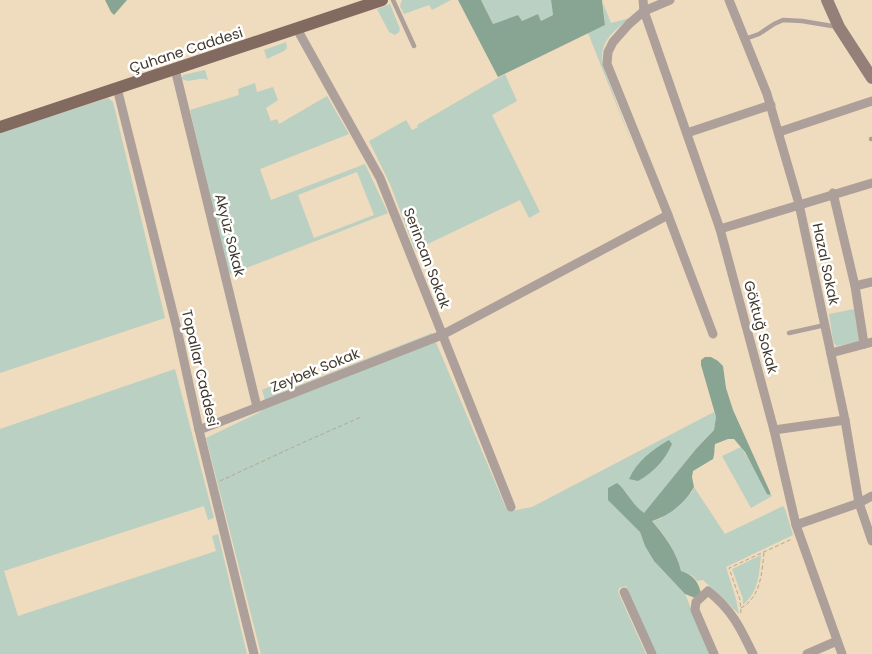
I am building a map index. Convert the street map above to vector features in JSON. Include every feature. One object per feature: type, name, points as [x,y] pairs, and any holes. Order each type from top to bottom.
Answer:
[{"type":"main road","name":"Çuhane Caddesi","points":[[0,127],[382,0]]},
{"type":"street","name":"Göktuğ Sokak","points":[[643,0],[644,11],[720,228],[774,430],[796,525],[842,654]]},
{"type":"street","points":[[670,0],[644,11],[612,42],[608,52],[607,64],[668,215],[713,334]]},
{"type":"street","name":"Hazal Sokak","points":[[729,0],[771,105],[799,204],[845,420],[859,503],[872,541]]},
{"type":"street","points":[[827,0],[839,27],[872,78]]},
{"type":"street","name":"Serincan Sokak","points":[[297,29],[380,178],[511,507]]},
{"type":"street","name":"Akyüz Sokak","points":[[175,69],[258,408]]},
{"type":"street","name":"Topallar Caddesi","points":[[117,88],[177,328],[199,430],[254,654]]},
{"type":"street","points":[[779,132],[872,102]]},
{"type":"street","points":[[687,133],[771,105]]},
{"type":"street","points":[[720,228],[872,182]]},
{"type":"street","points":[[831,353],[868,343],[833,193]]},
{"type":"street","name":"Zeybek Sokak","points":[[199,430],[442,335],[668,215]]},
{"type":"street","points":[[855,286],[872,282]]},
{"type":"street","points":[[774,430],[845,420]]},
{"type":"street","points":[[796,525],[859,503],[872,496]]},
{"type":"street","points":[[714,654],[695,610],[696,602],[708,591],[730,611],[743,632],[753,654]]},
{"type":"street","points":[[624,592],[652,654]]},
{"type":"street","points":[[807,654],[837,641]]},
{"type":"lane","points":[[393,0],[414,46]]},
{"type":"lane","points":[[745,40],[783,20],[839,27]]},
{"type":"lane","points":[[789,333],[825,325]]},
{"type":"path","points":[[212,485],[361,418]]},
{"type":"path","points":[[741,616],[738,592],[729,568],[799,535]]},
{"type":"path","points":[[741,608],[749,602],[757,590],[764,551]]},
{"type":"green space","points":[[105,0],[127,0],[114,15]]},
{"type":"green space","points":[[402,0],[451,0],[432,10],[429,5],[404,14],[400,6]]},
{"type":"green space","points":[[458,0],[481,0],[493,24],[518,15],[522,21],[538,14],[541,21],[553,15],[551,0],[602,0],[605,25],[498,77]]},
{"type":"green space","points":[[481,0],[551,0],[553,15],[541,21],[538,14],[522,21],[518,15],[493,24]]},
{"type":"green space","points":[[603,3],[611,23],[630,18],[617,28],[604,45],[602,60],[635,151],[588,33],[605,25]]},
{"type":"green space","points":[[390,4],[400,29],[395,35],[389,32],[377,9]]},
{"type":"green space","points":[[286,42],[287,48],[284,51],[267,59],[264,50]]},
{"type":"green space","points":[[205,70],[208,80],[189,81],[182,79],[183,75]]},
{"type":"green space","points":[[505,74],[517,101],[492,115],[540,212],[529,218],[520,200],[415,250],[390,184],[369,141],[406,120],[412,130],[418,127],[417,125]]},
{"type":"green space","points":[[255,83],[257,92],[273,87],[278,100],[266,108],[271,121],[277,119],[279,124],[327,96],[349,134],[260,169],[271,200],[365,164],[388,213],[231,274],[228,273],[190,110],[239,95],[238,89]],"holes":[[[357,172],[374,215],[314,238],[298,195]]]},
{"type":"green space","points":[[108,98],[113,102],[165,318],[0,373],[0,133]]},
{"type":"green space","points":[[854,309],[859,340],[858,342],[836,346],[833,341],[829,314]]},
{"type":"green space","points":[[432,333],[506,508],[511,511],[532,507],[714,412],[716,417],[714,430],[696,449],[644,514],[635,507],[625,490],[645,546],[654,561],[685,594],[710,654],[656,654],[626,586],[619,588],[618,592],[646,654],[261,654],[206,438],[260,412],[265,402],[262,390],[271,386],[275,394],[282,392]]},
{"type":"green space","points":[[705,357],[711,357],[723,366],[726,388],[733,410],[770,495],[767,494],[745,452],[734,439],[728,439],[715,444],[713,459],[693,471],[694,487],[686,498],[670,512],[652,521],[673,551],[681,571],[689,574],[697,582],[701,593],[695,598],[685,594],[654,561],[645,546],[640,532],[608,500],[608,488],[617,483],[644,513],[696,449],[714,430],[716,417],[701,365],[701,360]]},
{"type":"green space","points":[[175,369],[214,518],[208,520],[204,506],[4,571],[18,616],[216,551],[212,536],[218,534],[247,654],[0,654],[0,429]]},
{"type":"green space","points":[[669,440],[672,444],[669,450],[654,470],[638,481],[629,479],[636,467],[646,457]]},
{"type":"green space","points":[[741,447],[772,496],[751,508],[722,456]]},
{"type":"green space","points":[[694,487],[725,534],[783,506],[785,509],[793,535],[726,567],[739,614],[703,580],[697,581],[693,576],[681,571],[677,557],[670,544],[652,521],[660,519],[692,492]]},
{"type":"green space","points":[[761,555],[759,575],[755,588],[743,605],[743,599],[732,569]]}]
